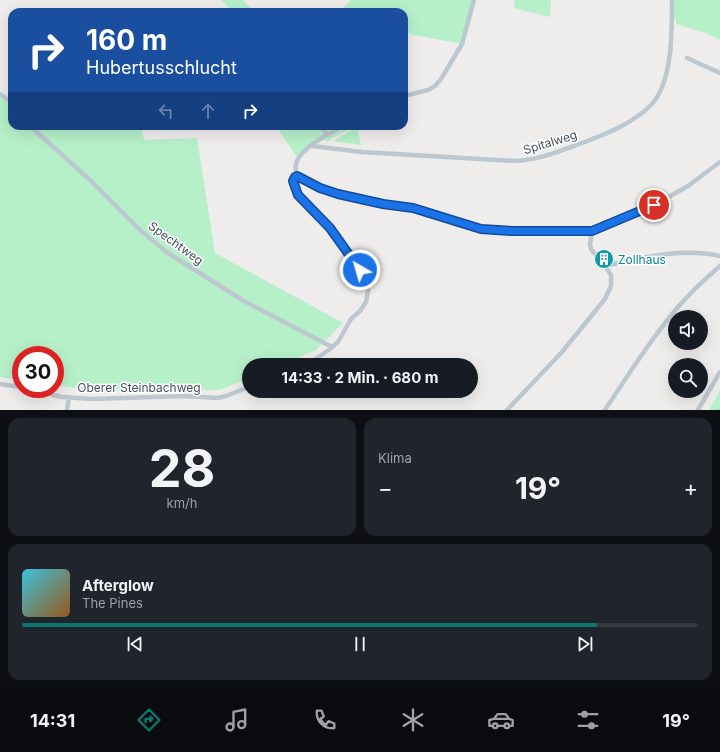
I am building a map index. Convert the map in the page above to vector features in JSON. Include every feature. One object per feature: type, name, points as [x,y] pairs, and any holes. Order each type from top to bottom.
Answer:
[{"type":"street","points":[[408,95],[428,90],[436,86],[441,80],[462,44],[474,0]]},
{"type":"street","name":"Spitalweg","points":[[312,146],[362,152],[515,162],[536,159],[610,133],[638,116],[651,104],[661,90],[670,50],[672,0]]},
{"type":"street","points":[[687,58],[720,73]]},
{"type":"street","name":"Spechtweg","points":[[34,130],[90,180],[141,231],[168,253],[244,301],[332,348]]},
{"type":"street","points":[[324,130],[328,135]]},
{"type":"street","points":[[337,130],[312,146],[300,156],[296,162],[295,168],[297,176],[320,188],[338,194],[383,204],[413,208],[481,229],[592,232],[665,199],[688,186],[720,162]]},
{"type":"street","points":[[297,176],[293,181],[298,195],[330,228],[367,282],[368,292],[366,302],[360,311],[351,319],[341,338],[332,348],[317,358]]},
{"type":"street","points":[[507,410],[562,352],[605,299],[611,286],[611,276],[606,266],[592,249],[590,244],[592,232]]},
{"type":"street","points":[[606,266],[639,258],[683,253],[712,254],[720,256]]},
{"type":"street","points":[[605,410],[656,335],[678,306],[700,283],[720,266]]},
{"type":"street","points":[[698,410],[720,372]]},
{"type":"street","points":[[0,384],[12,386]]},
{"type":"street","name":"Oberer Steinbachweg","points":[[64,397],[92,399],[185,396],[218,398],[242,390]]},
{"type":"street","points":[[67,410],[70,398]]},
{"type":"green space","points":[[221,0],[243,0],[250,8],[230,8]]},
{"type":"green space","points":[[351,0],[474,0],[462,44],[408,34],[408,8],[343,8]]},
{"type":"green space","points":[[515,0],[551,0],[550,17],[514,8]]},
{"type":"green space","points":[[672,0],[720,0],[720,40],[705,33],[676,24],[676,19],[672,15]]},
{"type":"green space","points":[[0,97],[8,101],[8,130],[142,130],[144,140],[197,138],[215,253],[343,323],[316,350],[297,358],[242,358],[242,381],[220,390],[165,389],[100,391],[64,386],[64,346],[12,346],[12,379],[0,377]]},
{"type":"green space","points":[[279,130],[330,130],[297,157]]},
{"type":"green space","points":[[342,130],[347,130],[328,141],[323,140]]},
{"type":"green space","points":[[352,130],[358,130],[361,145],[333,141]]},
{"type":"green space","points":[[720,390],[720,410],[709,410]]},
{"type":"place","name":"Zollhaus","points":[[604,259]]},
{"type":"route","points":[[360,270],[330,228],[298,195],[294,187],[293,181],[295,177],[297,176],[320,188],[338,194],[383,204],[413,208],[481,229],[512,231],[592,231],[654,205]]}]
